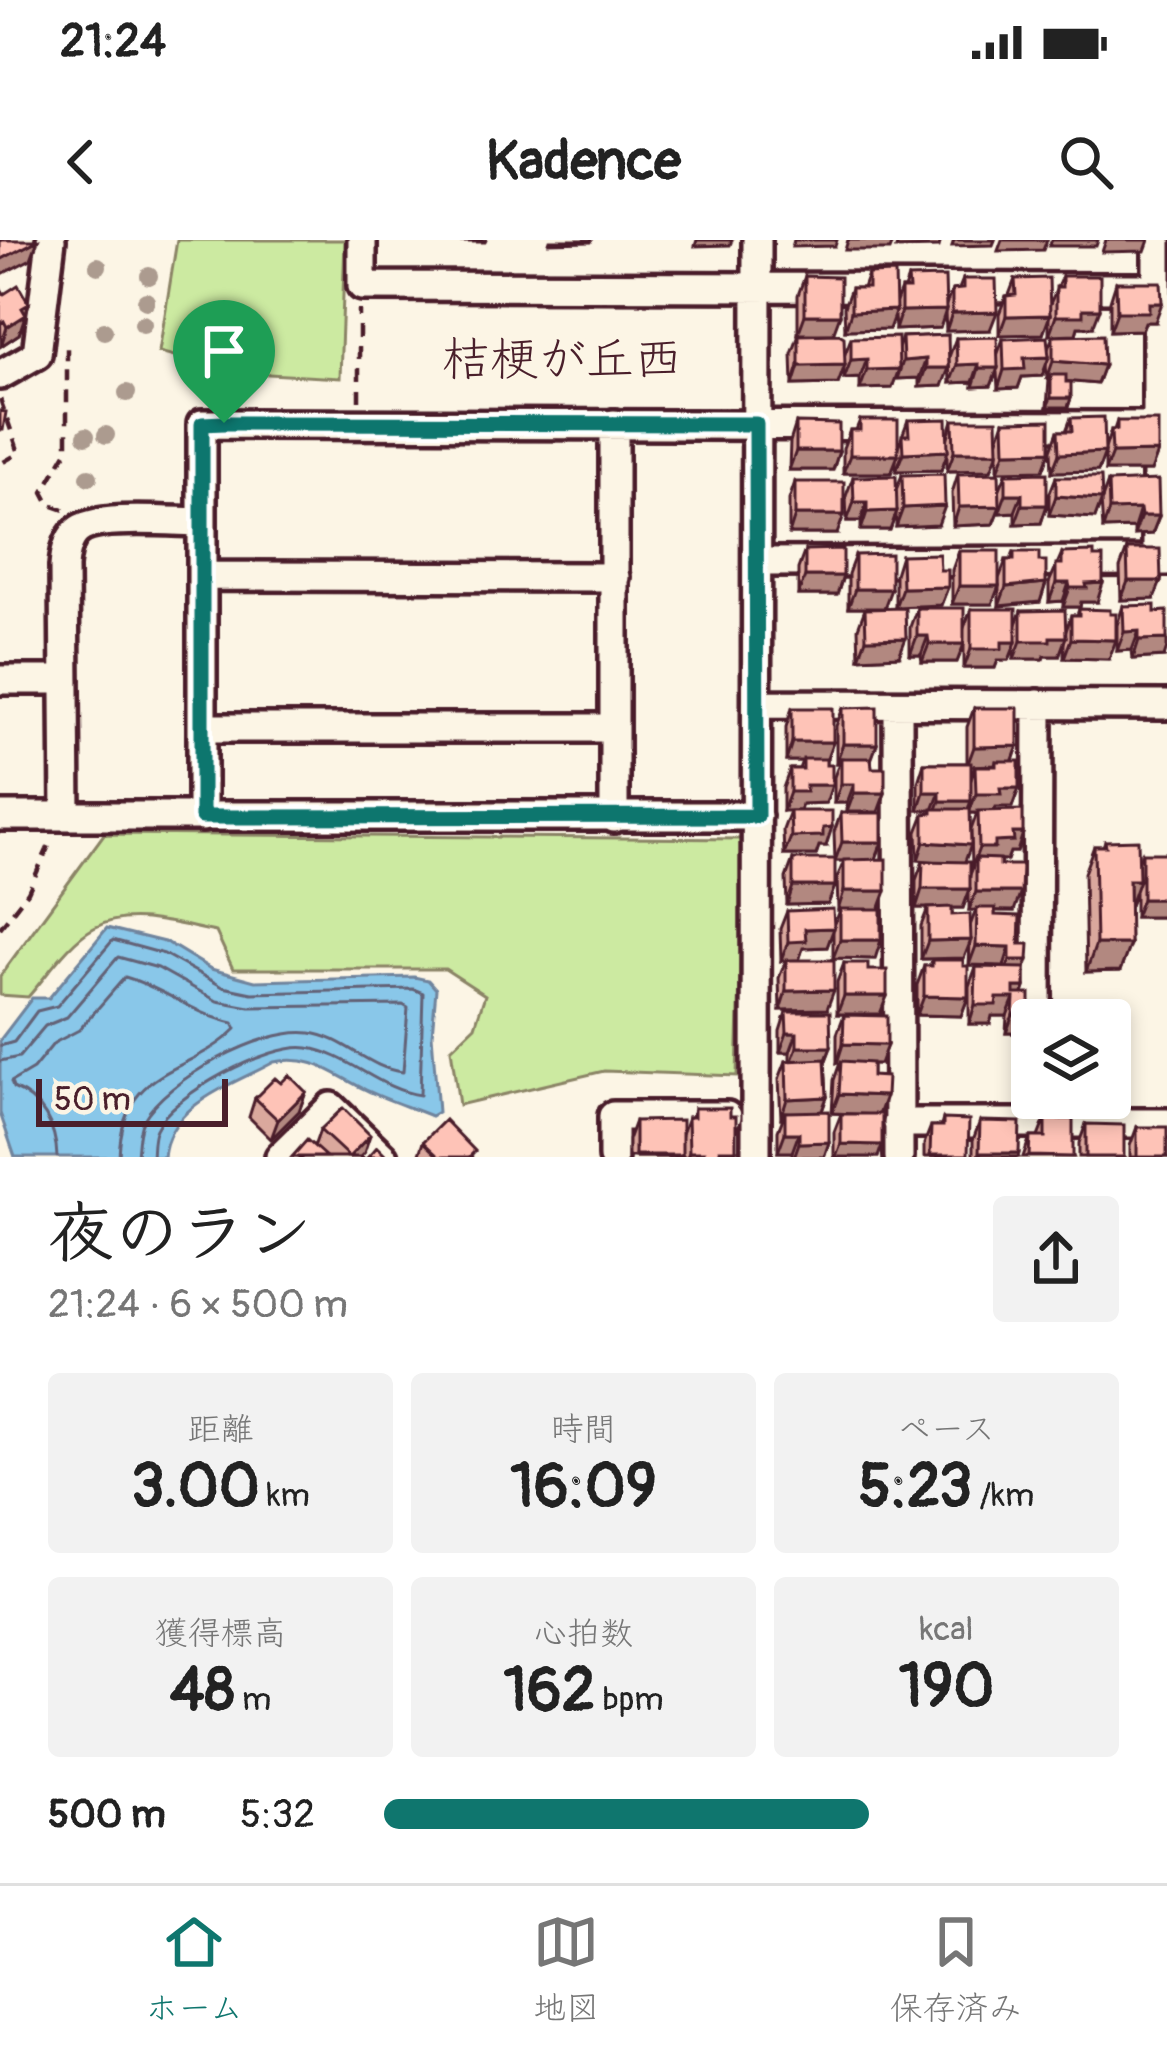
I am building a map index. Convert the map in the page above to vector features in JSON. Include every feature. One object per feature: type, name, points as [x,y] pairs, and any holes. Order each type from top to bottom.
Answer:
[{"type":"street","points":[[0,375],[37,354],[51,240]]},
{"type":"street","points":[[362,240],[362,286],[1157,288]]},
{"type":"street","points":[[755,1157],[757,240]]},
{"type":"street","points":[[757,562],[1162,561],[1157,240]]},
{"type":"street","points":[[202,817],[202,424],[1157,426]]},
{"type":"street","points":[[614,424],[614,818]]},
{"type":"street","points":[[66,816],[65,553],[78,530],[88,525],[201,522]]},
{"type":"street","points":[[202,576],[615,577]]},
{"type":"street","points":[[0,680],[65,680]]},
{"type":"street","points":[[757,704],[1167,706]]},
{"type":"street","points":[[1037,999],[1038,704]]},
{"type":"street","points":[[898,705],[898,1157]]},
{"type":"street","points":[[203,728],[614,728]]},
{"type":"street","points":[[0,816],[757,816]]},
{"type":"street","points":[[280,1157],[331,1107],[382,1157]]},
{"type":"street","points":[[898,1123],[1011,1112]]},
{"type":"street","points":[[613,1157],[613,1116],[755,1116]]},
{"type":"street","points":[[1127,1119],[1167,1123]]},
{"type":"path","points":[[358,424],[362,286]]},
{"type":"path","points":[[68,335],[67,451],[43,492],[50,506],[81,517],[88,525]]},
{"type":"path","points":[[0,399],[19,453],[0,464]]},
{"type":"path","points":[[0,928],[28,892],[66,816]]},
{"type":"green space","points":[[177,240],[345,240],[340,378],[234,372],[159,352]]},
{"type":"green space","points":[[104,834],[744,839],[737,1076],[604,1071],[459,1105],[451,1049],[475,1026],[485,995],[445,969],[233,969],[216,932],[154,920],[122,919],[94,928],[67,950],[28,997],[0,995],[0,976]]},
{"type":"water","points":[[107,928],[168,943],[211,969],[255,981],[428,980],[436,989],[432,1035],[438,1112],[431,1116],[322,1067],[288,1060],[274,1062],[205,1098],[177,1123],[164,1157],[15,1157],[0,1113],[0,1040],[32,998],[49,998]]},
{"type":"building","points":[[0,240],[38,240],[0,260]]},
{"type":"building","points":[[895,273],[896,310],[851,312],[851,288],[868,288],[868,274]]},
{"type":"building","points":[[805,276],[840,277],[840,315],[805,315]]},
{"type":"building","points":[[1062,276],[1100,276],[1100,309],[1083,309],[1083,316],[1056,316],[1056,287],[1062,287]]},
{"type":"building","points":[[945,277],[946,310],[901,311],[901,289],[909,289],[908,278]]},
{"type":"building","points":[[1049,278],[1050,315],[1006,316],[1006,296],[1016,295],[1015,279]]},
{"type":"building","points":[[963,279],[996,279],[997,312],[952,313],[952,290],[963,289]]},
{"type":"building","points":[[1116,282],[1161,282],[1162,303],[1149,303],[1149,312],[1117,312]]},
{"type":"building","points":[[18,285],[29,304],[22,308],[26,315],[7,327],[4,321],[0,324],[0,287],[4,294]]},
{"type":"building","points":[[799,335],[844,337],[845,365],[799,366]]},
{"type":"building","points":[[948,335],[949,368],[926,368],[926,359],[903,361],[902,337]]},
{"type":"building","points":[[1103,335],[1104,365],[1053,361],[1053,336]]},
{"type":"building","points":[[898,337],[899,369],[867,370],[867,359],[851,360],[851,338]]},
{"type":"building","points":[[997,337],[998,368],[957,365],[956,338]]},
{"type":"building","points":[[1047,337],[1049,357],[1024,358],[1025,369],[1004,370],[1003,339]]},
{"type":"building","points":[[1051,375],[1066,375],[1071,398],[1051,398]]},
{"type":"building","points":[[1104,417],[1105,452],[1059,454],[1058,431],[1072,431],[1071,418]]},
{"type":"building","points":[[947,419],[948,451],[903,453],[902,435],[909,435],[908,420]]},
{"type":"building","points":[[860,420],[898,420],[898,455],[850,455],[850,430],[860,430]]},
{"type":"building","points":[[953,420],[997,420],[998,452],[954,452]]},
{"type":"building","points":[[1050,420],[1050,451],[1005,452],[1004,421]]},
{"type":"building","points":[[1117,421],[1158,421],[1158,452],[1112,453],[1111,430],[1117,430]]},
{"type":"building","points":[[796,423],[839,424],[839,451],[796,451]]},
{"type":"building","points":[[999,473],[1000,506],[959,507],[958,474]]},
{"type":"building","points":[[1047,473],[1047,505],[1022,505],[1022,494],[1006,494],[1006,474]]},
{"type":"building","points":[[944,474],[945,506],[903,508],[902,475]]},
{"type":"building","points":[[896,476],[897,511],[867,512],[867,502],[854,502],[853,477]]},
{"type":"building","points":[[1056,477],[1101,477],[1102,499],[1056,496]]},
{"type":"building","points":[[1158,480],[1159,516],[1141,516],[1140,509],[1109,510],[1108,482]]},
{"type":"building","points":[[795,482],[844,482],[844,515],[795,515]]},
{"type":"building","points":[[843,549],[843,576],[805,576],[805,550]]},
{"type":"building","points":[[1127,549],[1160,549],[1161,581],[1128,581]]},
{"type":"building","points":[[959,551],[999,551],[999,586],[959,586]]},
{"type":"building","points":[[1014,552],[1039,552],[1039,561],[1046,561],[1046,583],[1006,587],[1006,560],[1014,560]]},
{"type":"building","points":[[1094,552],[1094,557],[1103,557],[1103,583],[1070,588],[1069,583],[1056,583],[1056,564],[1062,564],[1062,553]]},
{"type":"building","points":[[891,554],[891,589],[855,589],[855,555]]},
{"type":"building","points":[[939,554],[940,570],[948,570],[948,587],[902,588],[901,555]]},
{"type":"building","points":[[1155,605],[1155,612],[1167,611],[1167,639],[1139,640],[1139,631],[1124,632],[1123,606]]},
{"type":"building","points":[[905,608],[906,638],[866,639],[865,609]]},
{"type":"building","points":[[917,608],[964,608],[964,644],[929,644],[928,636],[917,636]]},
{"type":"building","points":[[971,609],[1016,609],[1016,642],[1002,642],[1002,649],[971,649]]},
{"type":"building","points":[[1079,609],[1116,614],[1116,640],[1071,639],[1071,615],[1079,615]]},
{"type":"building","points":[[1065,610],[1066,637],[1021,641],[1021,611]]},
{"type":"building","points":[[877,707],[877,744],[843,744],[843,708]]},
{"type":"building","points":[[792,708],[833,708],[833,742],[792,742]]},
{"type":"building","points":[[974,708],[1018,708],[1018,746],[974,747]]},
{"type":"building","points":[[841,758],[871,758],[872,768],[885,768],[885,793],[854,793],[854,784],[841,784]]},
{"type":"building","points":[[803,759],[826,759],[826,765],[832,765],[832,785],[806,785],[806,792],[790,792],[790,769],[803,769]]},
{"type":"building","points":[[996,761],[1019,761],[1019,788],[976,794],[975,766],[996,766]]},
{"type":"building","points":[[924,763],[971,763],[971,801],[940,801],[940,792],[924,792]]},
{"type":"building","points":[[932,809],[970,809],[971,845],[924,842],[924,814]]},
{"type":"building","points":[[1023,810],[1023,833],[1013,833],[1014,841],[979,848],[978,811]]},
{"type":"building","points":[[790,811],[832,811],[832,827],[823,828],[823,836],[791,837]]},
{"type":"building","points":[[841,813],[882,813],[882,842],[842,842]]},
{"type":"building","points":[[1138,840],[1139,880],[1129,880],[1130,944],[1096,944],[1094,846]]},
{"type":"building","points":[[1142,853],[1167,853],[1167,899],[1142,899]]},
{"type":"building","points":[[976,858],[1022,865],[1021,892],[976,892]]},
{"type":"building","points":[[793,859],[835,859],[835,886],[793,886]]},
{"type":"building","points":[[886,859],[886,891],[844,891],[844,860]]},
{"type":"building","points":[[923,861],[970,862],[970,889],[922,889]]},
{"type":"building","points":[[952,907],[952,915],[970,914],[971,940],[928,941],[928,908]]},
{"type":"building","points":[[977,908],[1020,916],[1019,944],[1029,944],[1028,960],[1010,960],[1010,947],[976,946]]},
{"type":"building","points":[[833,909],[834,928],[805,929],[806,941],[788,942],[787,911]]},
{"type":"building","points":[[840,909],[881,909],[881,940],[840,940]]},
{"type":"building","points":[[786,960],[834,960],[834,990],[786,991]]},
{"type":"building","points":[[932,960],[963,960],[963,966],[968,966],[968,997],[924,996],[924,966],[932,966]]},
{"type":"building","points":[[844,963],[868,963],[868,970],[887,970],[887,996],[844,996]]},
{"type":"building","points":[[976,967],[1025,968],[1025,987],[1014,987],[1014,994],[1030,994],[1030,999],[997,998],[996,1005],[975,1005]]},
{"type":"building","points":[[786,1012],[830,1012],[831,1047],[797,1047],[797,1033],[787,1033]]},
{"type":"building","points":[[844,1015],[887,1016],[887,1045],[843,1044]]},
{"type":"building","points":[[825,1059],[827,1097],[787,1099],[786,1061]]},
{"type":"building","points":[[841,1061],[872,1063],[872,1076],[887,1077],[886,1096],[839,1094]]},
{"type":"building","points":[[289,1075],[306,1092],[278,1120],[255,1098],[275,1078],[281,1083]]},
{"type":"building","points":[[343,1108],[370,1135],[349,1157],[320,1130]]},
{"type":"building","points":[[694,1108],[730,1108],[730,1116],[736,1116],[736,1150],[720,1150],[720,1157],[689,1152],[688,1117],[694,1117]]},
{"type":"building","points":[[829,1111],[829,1142],[799,1143],[799,1133],[785,1133],[785,1112]]},
{"type":"building","points":[[841,1114],[882,1114],[882,1145],[841,1144]]},
{"type":"building","points":[[943,1119],[969,1120],[968,1155],[930,1155],[931,1126],[943,1126]]},
{"type":"building","points":[[1045,1119],[1073,1119],[1073,1157],[1029,1156],[1030,1137],[1045,1137]]},
{"type":"building","points":[[445,1120],[475,1151],[469,1157],[439,1157],[423,1142]]},
{"type":"building","points":[[682,1120],[682,1155],[635,1155],[635,1121]]},
{"type":"building","points":[[980,1121],[1020,1122],[1019,1153],[979,1153]]},
{"type":"building","points":[[1086,1124],[1124,1125],[1124,1157],[1086,1157]]},
{"type":"building","points":[[1137,1127],[1167,1127],[1167,1157],[1137,1157]]},
{"type":"building","points":[[307,1140],[326,1157],[292,1157]]},
{"type":"building","points":[[377,1147],[387,1157],[368,1157]]},
{"type":"district","name":"桔梗が丘西","points":[[562,358]]},
{"type":"route","points":[[224,423],[756,424],[757,816],[202,817],[202,424],[224,423]]}]
